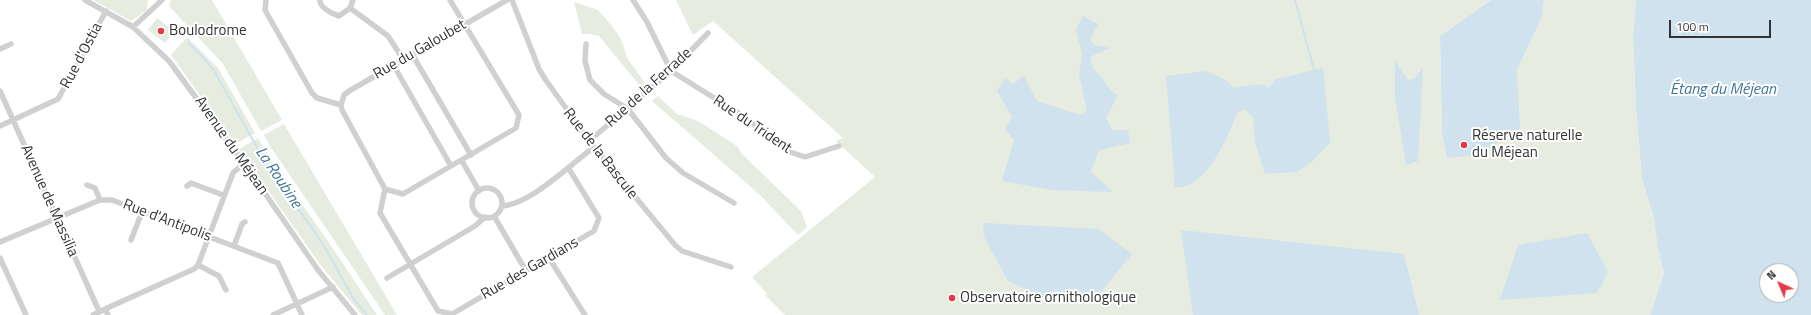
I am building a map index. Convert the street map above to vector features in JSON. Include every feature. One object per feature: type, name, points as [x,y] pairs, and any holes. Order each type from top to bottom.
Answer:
[{"type":"street","name":"Avenue du Méjean","points":[[85,0],[133,27],[169,61],[244,163],[318,270],[356,315]]},
{"type":"street","points":[[266,0],[265,10],[312,93],[317,98],[341,105],[342,110],[385,189],[403,194],[462,161],[516,128],[519,115],[450,0]]},
{"type":"street","points":[[320,0],[321,5],[334,15],[339,16],[350,8],[353,0]]},
{"type":"street","name":"Rue du Galoubet","points":[[341,105],[344,95],[349,91],[507,0]]},
{"type":"street","name":"Rue de la Bascule","points":[[512,0],[539,69],[589,141],[639,204],[682,251],[731,267]]},
{"type":"street","points":[[633,0],[647,22],[671,71]]},
{"type":"street","points":[[133,27],[161,1]]},
{"type":"street","points":[[350,8],[388,36],[403,59]]},
{"type":"street","name":"Rue d'Ostia","points":[[0,126],[58,99],[106,11]]},
{"type":"street","name":"Rue de la Ferrade","points":[[589,141],[671,71],[708,33]]},
{"type":"street","points":[[0,49],[11,44]]},
{"type":"street","points":[[586,44],[585,61],[590,80],[604,94],[628,109],[666,158],[683,173],[734,203]]},
{"type":"street","points":[[412,54],[471,155]]},
{"type":"street","points":[[394,66],[451,166]]},
{"type":"street","name":"Rue du Trident","points":[[671,71],[743,116],[790,152],[805,157],[839,146]]},
{"type":"street","name":"Avenue de Massilia","points":[[0,91],[57,218],[104,312]]},
{"type":"street","points":[[387,278],[475,226],[485,218],[494,216],[502,206],[512,205],[568,168],[594,147]]},
{"type":"street","points":[[462,161],[479,191]]},
{"type":"street","points":[[93,315],[104,312],[194,269],[198,265],[223,195],[233,173],[244,163]]},
{"type":"street","name":"Rue des Gardians","points":[[385,189],[380,213],[438,311],[452,314],[594,231],[599,218],[568,168]]},
{"type":"street","points":[[187,186],[190,183],[223,195]]},
{"type":"street","points":[[0,242],[100,200],[95,188],[88,185]]},
{"type":"street","points":[[485,218],[476,213],[473,203],[473,198],[479,191],[484,189],[493,190],[500,196],[502,206]]},
{"type":"street","name":"Rue d'Antipolis","points":[[100,200],[112,200],[278,263],[302,315]]},
{"type":"street","points":[[131,240],[142,212]]},
{"type":"street","points":[[494,216],[526,271]]},
{"type":"street","points":[[234,246],[242,224],[245,222]]},
{"type":"street","points":[[0,258],[26,315]]},
{"type":"street","points":[[549,258],[585,315]]},
{"type":"street","points":[[198,265],[219,276],[226,290]]},
{"type":"street","points":[[273,315],[333,287]]},
{"type":"shaded area","points":[[93,0],[148,0],[147,10],[131,21]]},
{"type":"shaded area","points":[[171,0],[212,0],[282,120],[261,131],[223,64],[169,6]]},
{"type":"shaded area","points":[[676,0],[1491,0],[1440,36],[1442,134],[1447,158],[1517,96],[1517,70],[1542,17],[1544,0],[1636,0],[1633,35],[1636,108],[1642,179],[1654,218],[1657,244],[1664,273],[1650,315],[785,315],[765,295],[767,294],[752,277],[875,177],[836,141],[843,138],[713,21],[693,35]]},
{"type":"shaded area","points":[[574,2],[598,10],[613,27],[622,41],[627,58],[645,83],[641,87],[599,36],[582,34]]},
{"type":"shaded area","name":"Boulodrome","points":[[157,18],[174,31],[165,43],[148,30]]},
{"type":"shaded area","points":[[187,37],[218,68],[255,133],[235,144],[171,55]]},
{"type":"shaded area","points":[[658,96],[677,114],[698,121],[737,146],[742,154],[801,211],[807,227],[798,235],[760,195],[652,101]]},
{"type":"shaded area","points":[[284,124],[397,315],[385,315],[270,146],[264,135]]},
{"type":"shaded area","points":[[258,138],[274,165],[328,241],[377,315],[362,315],[322,267],[239,149]]},
{"type":"water","points":[[1491,0],[1544,0],[1542,17],[1517,70],[1520,128],[1477,155],[1447,158],[1442,134],[1440,36]]},
{"type":"water","name":"Étang du Méjean","points":[[1636,0],[1811,0],[1811,315],[1650,315],[1664,273],[1657,244],[1654,218],[1642,179],[1636,108],[1633,35]]},
{"type":"water","points":[[1083,16],[1098,24],[1090,39],[1094,45],[1110,48],[1090,57],[1093,69],[1110,89],[1118,95],[1106,118],[1112,130],[1128,130],[1130,143],[1099,150],[1091,172],[1113,192],[1052,190],[1002,181],[1014,140],[1005,129],[1012,117],[997,91],[1005,78],[1013,84],[1024,76],[1037,101],[1080,115],[1087,111],[1079,75],[1082,54],[1076,29]]},
{"type":"water","points":[[1395,61],[1408,80],[1414,79],[1423,67],[1418,161],[1406,165],[1395,97]]},
{"type":"water","points":[[1323,68],[1330,142],[1312,162],[1297,172],[1265,174],[1255,142],[1253,117],[1245,109],[1237,113],[1222,147],[1206,172],[1196,181],[1186,186],[1175,187],[1166,76],[1207,71],[1227,81],[1234,88],[1263,84],[1269,88],[1276,79]]},
{"type":"water","points":[[983,223],[1098,229],[1132,254],[1097,297],[1044,297],[1008,281],[984,237]]},
{"type":"water","points":[[1181,230],[1404,254],[1419,315],[1193,315]]},
{"type":"water","points":[[1587,233],[1608,272],[1597,293],[1500,300],[1518,245]]},
{"type":"waterway","points":[[1295,0],[1314,70]]},
{"type":"waterway","name":"La Roubine","points":[[188,43],[203,57],[215,72],[269,169],[312,228],[327,251],[353,298],[367,315]]},
{"type":"place","name":"Boulodrome","points":[[161,31]]},
{"type":"place","name":"Réserve naturelle du Méjean","points":[[1464,145]]},
{"type":"place","name":"Observatoire ornithologique","points":[[952,298]]}]
